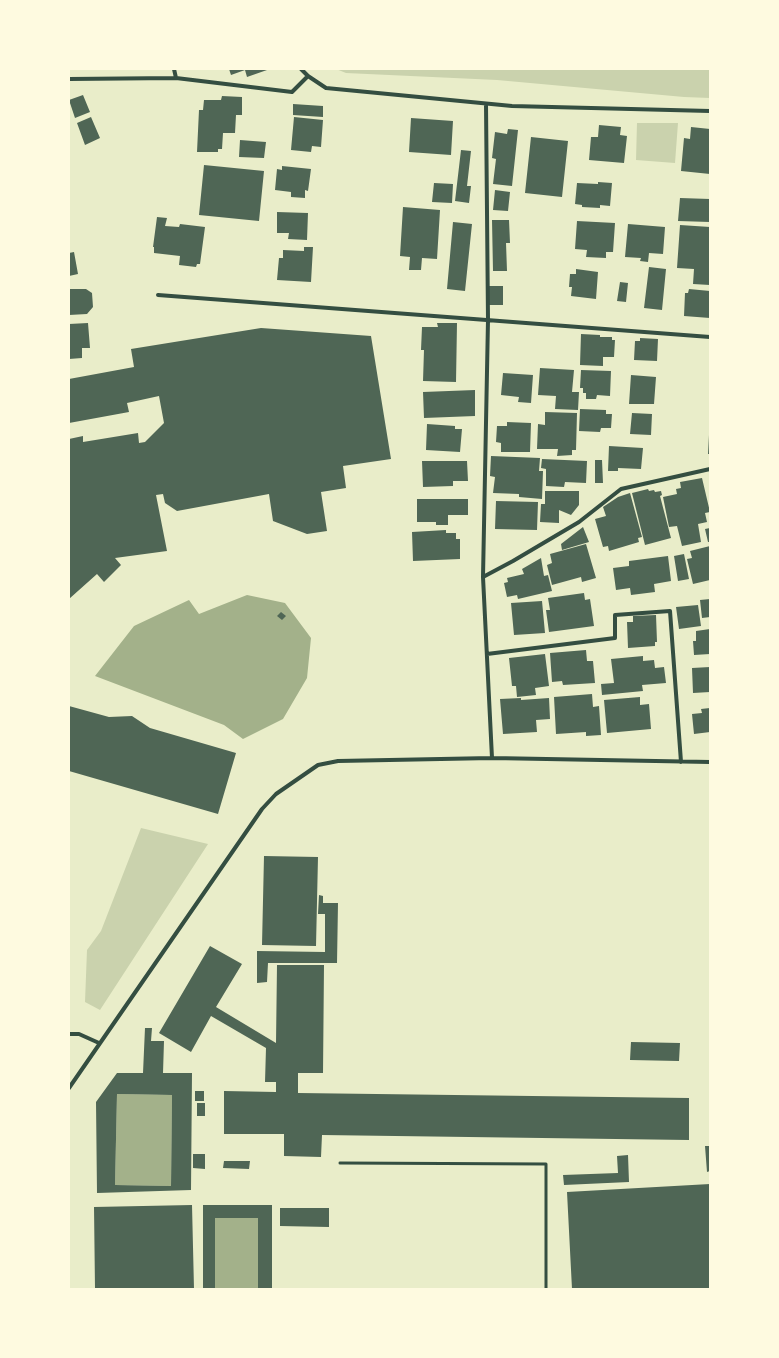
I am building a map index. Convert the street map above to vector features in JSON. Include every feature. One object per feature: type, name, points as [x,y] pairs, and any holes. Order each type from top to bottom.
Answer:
[{"type":"street","points":[[174,69],[176,78]]},
{"type":"street","points":[[301,69],[308,76],[326,88],[512,106],[710,111]]},
{"type":"street","points":[[69,78],[176,78],[292,92],[308,76]]},
{"type":"street","points":[[486,104],[488,320],[483,577],[492,758]]},
{"type":"street","points":[[158,295],[710,337]]},
{"type":"street","points":[[483,577],[579,522],[621,489],[710,469]]},
{"type":"street","points":[[488,654],[615,638],[615,615],[670,611],[681,762]]},
{"type":"street","points":[[69,1088],[99,1042],[262,809],[276,794],[318,765],[338,760],[492,758],[710,762]]},
{"type":"street","points":[[69,1034],[79,1034],[99,1042]]},
{"type":"lane","points":[[340,1163],[546,1164],[546,1289]]},
{"type":"shaded area","points":[[336,69],[710,69],[710,98],[497,80],[346,73]]},
{"type":"shaded area","points":[[637,123],[678,123],[675,163],[636,160]]},
{"type":"shaded area","points":[[247,595],[285,603],[311,638],[307,678],[283,719],[243,739],[224,725],[95,676],[134,626],[189,600],[199,614]]},
{"type":"shaded area","points":[[141,828],[208,844],[100,1010],[85,1002],[87,950],[101,931]]},
{"type":"shaded area","points":[[117,1094],[172,1095],[171,1186],[115,1185]]},
{"type":"shaded area","points":[[215,1218],[258,1218],[258,1289],[215,1289]]},
{"type":"building","points":[[229,69],[267,70],[247,77],[245,70],[231,75]]},
{"type":"building","points":[[83,95],[90,112],[75,118],[69,100]]},
{"type":"building","points":[[222,96],[242,97],[242,115],[236,115],[235,133],[223,133],[222,149],[218,149],[218,152],[197,152],[199,110],[203,110],[204,100],[221,100]]},
{"type":"building","points":[[293,104],[323,106],[323,117],[293,115]]},
{"type":"building","points":[[91,117],[100,138],[85,145],[77,123]]},
{"type":"building","points":[[294,117],[323,120],[321,147],[312,146],[311,152],[291,150]]},
{"type":"building","points":[[411,118],[453,121],[451,155],[409,152]]},
{"type":"building","points":[[599,125],[621,127],[620,135],[627,136],[624,163],[589,160],[591,137],[598,137]]},
{"type":"building","points":[[691,127],[710,129],[710,174],[681,171],[684,138],[690,139]]},
{"type":"building","points":[[508,129],[518,130],[512,186],[493,184],[496,159],[492,158],[495,132],[507,134]]},
{"type":"building","points":[[531,137],[568,141],[562,197],[525,193]]},
{"type":"building","points":[[240,140],[266,142],[264,158],[239,157]]},
{"type":"building","points":[[461,150],[471,151],[467,186],[471,186],[469,203],[455,201]]},
{"type":"building","points":[[204,165],[264,171],[259,221],[199,215]]},
{"type":"building","points":[[282,166],[311,169],[308,191],[305,190],[305,198],[291,197],[291,192],[275,190],[277,169],[282,170]]},
{"type":"building","points":[[598,182],[612,183],[610,206],[600,205],[600,208],[582,207],[582,205],[575,204],[577,183],[598,184]]},
{"type":"building","points":[[434,183],[453,184],[452,203],[432,202]]},
{"type":"building","points":[[495,190],[510,192],[508,211],[493,210]]},
{"type":"building","points":[[680,198],[710,199],[710,222],[678,221]]},
{"type":"building","points":[[403,207],[440,210],[437,259],[422,258],[421,270],[409,270],[410,257],[400,256]]},
{"type":"building","points":[[277,212],[308,213],[307,240],[288,239],[289,233],[277,233]]},
{"type":"building","points":[[157,217],[167,218],[165,226],[179,227],[180,224],[205,227],[200,264],[197,264],[196,267],[179,265],[180,256],[154,253],[153,247]]},
{"type":"building","points":[[492,220],[509,220],[510,243],[506,243],[507,271],[493,271]]},
{"type":"building","points":[[577,221],[615,223],[613,252],[606,252],[606,258],[586,257],[587,250],[575,249]]},
{"type":"building","points":[[453,222],[472,224],[465,291],[447,289]]},
{"type":"building","points":[[628,224],[665,227],[663,254],[649,253],[648,262],[640,261],[641,258],[625,257]]},
{"type":"building","points":[[680,225],[710,227],[710,285],[693,284],[694,269],[677,268]]},
{"type":"building","points":[[304,247],[313,247],[311,282],[277,280],[279,258],[283,258],[283,250],[304,251]]},
{"type":"building","points":[[74,252],[78,274],[69,276],[69,253]]},
{"type":"building","points":[[649,267],[666,269],[662,310],[644,308]]},
{"type":"building","points":[[576,269],[598,272],[596,299],[571,296],[572,287],[569,287],[570,274],[576,274]]},
{"type":"building","points":[[620,282],[628,283],[626,302],[617,301]]},
{"type":"building","points":[[489,286],[503,286],[503,305],[489,305]]},
{"type":"building","points":[[69,289],[86,289],[92,293],[93,307],[87,314],[69,315]]},
{"type":"building","points":[[689,289],[710,291],[710,318],[684,316],[685,293],[688,293]]},
{"type":"building","points":[[88,323],[90,348],[82,348],[82,358],[69,359],[69,324]]},
{"type":"building","points":[[437,323],[457,323],[456,382],[423,381],[424,350],[421,350],[422,327],[438,327]]},
{"type":"building","points":[[261,328],[371,336],[391,459],[343,466],[346,488],[321,492],[327,531],[307,534],[273,521],[269,494],[177,511],[165,503],[163,494],[156,495],[167,551],[115,558],[121,565],[104,582],[97,574],[69,599],[69,439],[83,436],[83,442],[138,433],[139,443],[145,442],[164,423],[159,396],[127,403],[129,412],[69,423],[69,379],[134,367],[131,349]]},
{"type":"building","points":[[581,334],[612,337],[612,340],[615,340],[614,357],[603,357],[603,366],[580,365]]},
{"type":"building","points":[[640,338],[658,339],[657,361],[634,360],[635,341],[640,341]]},
{"type":"building","points":[[540,368],[574,370],[572,392],[579,392],[578,410],[555,409],[556,396],[538,395]]},
{"type":"building","points":[[581,370],[611,371],[610,396],[597,395],[596,399],[586,399],[586,393],[583,393],[583,388],[580,388]]},
{"type":"building","points":[[503,373],[533,375],[531,403],[518,402],[519,397],[501,395]]},
{"type":"building","points":[[631,375],[656,377],[654,404],[629,404]]},
{"type":"building","points":[[475,390],[475,416],[424,418],[423,392]]},
{"type":"building","points":[[580,409],[606,410],[606,414],[612,414],[611,428],[601,428],[600,432],[579,431]]},
{"type":"building","points":[[545,412],[577,413],[576,450],[572,450],[572,455],[557,456],[558,449],[537,449],[538,424],[545,425]]},
{"type":"building","points":[[632,413],[652,414],[651,435],[630,434]]},
{"type":"building","points":[[507,422],[531,423],[530,452],[501,452],[501,443],[496,442],[497,426],[507,426]]},
{"type":"building","points":[[427,424],[455,426],[455,429],[462,429],[460,452],[426,450]]},
{"type":"building","points":[[709,435],[710,454],[708,454]]},
{"type":"building","points":[[609,446],[643,448],[641,469],[618,468],[618,471],[608,471]]},
{"type":"building","points":[[491,456],[540,458],[539,471],[543,471],[542,499],[519,497],[519,494],[493,493],[495,477],[490,476]]},
{"type":"building","points":[[542,459],[587,461],[586,483],[565,482],[564,487],[546,486],[546,469],[541,468]]},
{"type":"building","points":[[595,460],[602,460],[603,483],[595,483]]},
{"type":"building","points":[[422,461],[467,461],[468,481],[453,481],[453,486],[423,487]]},
{"type":"building","points":[[702,478],[710,512],[705,513],[707,522],[698,524],[701,542],[682,546],[677,526],[669,527],[663,497],[677,494],[676,489],[681,488],[680,482]]},
{"type":"building","points":[[648,489],[649,491],[654,490],[655,492],[661,491],[662,495],[660,496],[671,538],[645,545],[632,493]]},
{"type":"building","points":[[545,491],[579,491],[579,505],[571,515],[559,510],[559,523],[540,522],[541,504],[545,504]]},
{"type":"building","points":[[630,493],[642,537],[638,538],[639,542],[609,551],[608,546],[603,547],[595,519],[606,516],[603,507],[618,497]]},
{"type":"building","points":[[417,499],[468,499],[468,515],[448,515],[448,525],[436,525],[436,522],[417,522]]},
{"type":"building","points":[[496,501],[538,502],[537,530],[495,529]]},
{"type":"building","points":[[583,527],[589,542],[562,550],[561,544]]},
{"type":"building","points":[[710,528],[710,542],[708,542],[705,529]]},
{"type":"building","points":[[446,530],[446,533],[456,533],[456,539],[460,539],[460,559],[413,561],[412,532]]},
{"type":"building","points":[[586,544],[596,578],[582,582],[581,577],[552,585],[547,565],[552,563],[550,554]]},
{"type":"building","points":[[710,546],[710,580],[693,584],[687,559],[692,558],[690,551]]},
{"type":"building","points":[[684,554],[689,579],[678,581],[674,556]]},
{"type":"building","points":[[668,556],[671,581],[654,584],[655,592],[631,595],[630,588],[616,590],[613,568],[629,566],[629,561]]},
{"type":"building","points":[[541,558],[544,576],[548,575],[552,591],[518,599],[517,595],[507,597],[504,583],[508,582],[507,578],[524,574],[522,569]]},
{"type":"building","points":[[584,593],[585,600],[590,599],[594,626],[549,632],[546,610],[550,610],[548,598]]},
{"type":"building","points":[[710,599],[710,617],[702,618],[700,600]]},
{"type":"building","points":[[542,601],[545,633],[514,635],[511,603]]},
{"type":"building","points":[[698,605],[701,626],[679,629],[676,607]]},
{"type":"building","points":[[281,612],[286,616],[282,620],[277,616]]},
{"type":"building","points":[[656,615],[657,642],[655,642],[655,646],[628,648],[627,622],[633,622],[633,616]]},
{"type":"building","points":[[710,629],[710,654],[694,655],[693,641],[696,641],[696,631]]},
{"type":"building","points":[[586,650],[587,661],[593,661],[595,683],[563,685],[562,681],[552,682],[550,653]]},
{"type":"building","points":[[545,654],[549,686],[535,688],[536,695],[517,697],[516,686],[512,686],[509,658]]},
{"type":"building","points":[[643,656],[643,661],[654,660],[655,668],[664,667],[666,683],[642,685],[643,691],[602,695],[601,684],[614,683],[611,659]]},
{"type":"building","points":[[710,667],[710,692],[693,693],[692,668]]},
{"type":"building","points":[[592,694],[593,707],[599,706],[601,735],[586,736],[586,732],[556,734],[554,697]]},
{"type":"building","points":[[640,697],[640,705],[649,704],[651,729],[607,733],[604,700]]},
{"type":"building","points":[[521,698],[521,700],[549,698],[550,719],[536,720],[537,732],[503,734],[500,699]]},
{"type":"building","points":[[69,706],[109,717],[132,716],[150,728],[236,753],[218,814],[69,771]]},
{"type":"building","points":[[710,708],[710,732],[694,734],[692,714],[702,713],[701,709]]},
{"type":"building","points":[[264,856],[318,857],[316,946],[262,945]]},
{"type":"building","points":[[319,895],[323,896],[323,903],[338,903],[337,963],[268,963],[267,982],[257,983],[257,951],[325,952],[325,914],[318,914]]},
{"type":"building","points":[[210,946],[242,964],[216,1007],[276,1043],[277,965],[324,965],[323,1073],[298,1073],[298,1093],[689,1098],[689,1140],[322,1135],[321,1157],[284,1156],[284,1134],[224,1134],[224,1091],[276,1092],[276,1082],[265,1082],[266,1048],[211,1016],[191,1052],[159,1033]]},
{"type":"building","points":[[145,1028],[152,1028],[151,1041],[164,1041],[163,1073],[192,1073],[191,1190],[97,1193],[96,1102],[117,1073],[143,1073]],"holes":[[[117,1094],[172,1095],[171,1186],[115,1185]]]},
{"type":"building","points":[[631,1042],[680,1043],[679,1061],[630,1060]]},
{"type":"building","points":[[195,1091],[204,1091],[204,1101],[195,1101]]},
{"type":"building","points":[[197,1103],[205,1103],[205,1116],[197,1116]]},
{"type":"building","points":[[705,1146],[710,1146],[710,1171],[707,1172]]},
{"type":"building","points":[[193,1154],[205,1154],[205,1169],[193,1168]]},
{"type":"building","points":[[628,1155],[629,1182],[564,1185],[563,1175],[618,1173],[617,1156]]},
{"type":"building","points":[[224,1161],[250,1161],[249,1169],[223,1168]]},
{"type":"building","points":[[710,1184],[710,1289],[572,1289],[567,1192]]},
{"type":"building","points":[[192,1205],[194,1289],[95,1289],[94,1207]]},
{"type":"building","points":[[203,1205],[272,1205],[272,1289],[258,1289],[258,1218],[215,1218],[215,1289],[203,1289]]},
{"type":"building","points":[[280,1208],[329,1208],[329,1227],[280,1226]]}]
